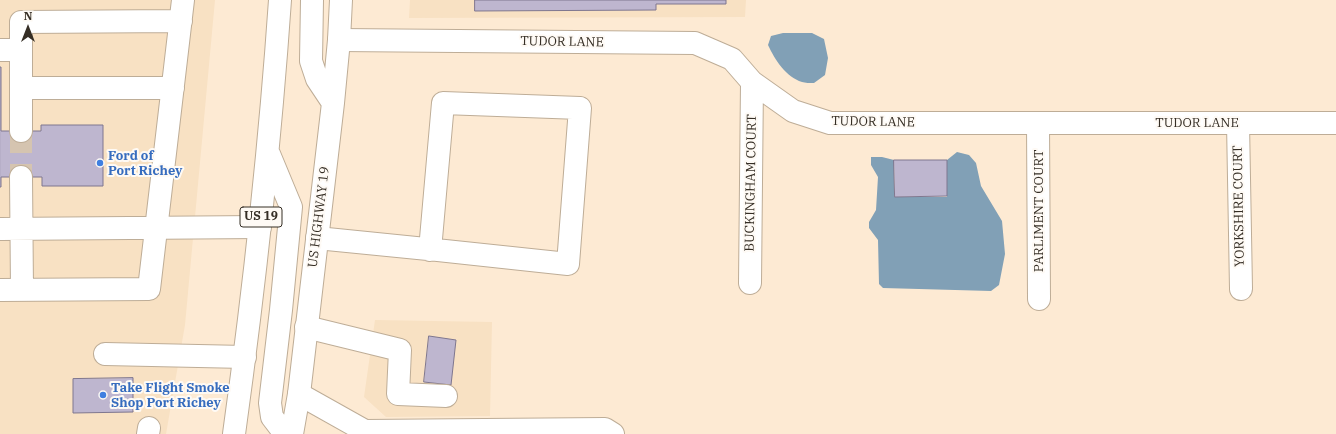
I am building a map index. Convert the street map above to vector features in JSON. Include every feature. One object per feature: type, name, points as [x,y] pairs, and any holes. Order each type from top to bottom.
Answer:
[{"type":"main road","points":[[0,290],[149,289],[183,0]]},
{"type":"main road","name":"US 19","points":[[234,434],[245,357],[260,227],[273,103],[280,0]]},
{"type":"main road","points":[[312,0],[311,61],[317,79],[333,103]]},
{"type":"main road","name":"US HIGHWAY 19","points":[[292,434],[299,394],[333,103],[340,0]]},
{"type":"main road","points":[[21,130],[21,88],[10,50],[21,22],[181,21]]},
{"type":"main road","name":"TUDOR LANE","points":[[338,40],[695,43],[732,58],[752,82],[793,111],[830,123],[1336,123]]},
{"type":"main road","name":"BUCKINGHAM COURT","points":[[750,284],[752,82]]},
{"type":"main road","points":[[21,88],[173,88]]},
{"type":"main road","points":[[317,238],[430,250],[568,264],[580,108],[444,103],[430,250]]},
{"type":"main road","name":"PARLIMENT COURT","points":[[1038,123],[1039,299]]},
{"type":"main road","name":"YORKSHIRE COURT","points":[[1238,123],[1241,289]]},
{"type":"main road","points":[[268,151],[291,207],[270,403],[272,417],[285,434]]},
{"type":"main road","points":[[21,177],[22,290]]},
{"type":"main road","points":[[0,229],[260,227]]},
{"type":"main road","points":[[306,327],[400,350],[398,394],[446,396]]},
{"type":"main road","points":[[105,354],[245,357]]},
{"type":"main road","points":[[299,394],[365,431],[606,429],[613,434]]},
{"type":"shaded area","name":"Ford of Port Richey","points":[[0,0],[215,0],[185,325],[166,434],[0,434]]},
{"type":"shaded area","points":[[410,0],[746,0],[745,17],[409,18]]},
{"type":"shaded area","points":[[375,320],[492,322],[490,416],[386,417],[364,397]]},
{"type":"water","points":[[783,33],[812,33],[824,39],[828,58],[825,75],[814,83],[808,83],[796,80],[786,72],[768,45],[771,36]]},
{"type":"water","points":[[957,152],[969,155],[976,163],[981,186],[1002,221],[1005,254],[999,285],[991,291],[883,288],[879,284],[878,240],[869,228],[869,222],[876,210],[878,177],[871,165],[871,157],[882,157],[894,160],[894,197],[947,197],[947,160]]},
{"type":"building","points":[[475,0],[726,0],[726,4],[656,4],[656,10],[475,11]]},
{"type":"building","name":"Ford of Port Richey","points":[[0,67],[1,131],[41,131],[41,125],[103,125],[103,186],[42,186],[42,177],[1,177],[0,187]]},
{"type":"building","points":[[894,160],[947,160],[947,196],[895,197]]},
{"type":"building","points":[[429,336],[456,340],[451,385],[424,382]]},
{"type":"building","name":"Take Flight Smoke Shop Port Richey","points":[[133,378],[133,412],[73,413],[73,379]]},
{"type":"tunnel","points":[[21,131],[21,177]]},
{"type":"place","name":"Ford of Port Richey","points":[[100,163]]},
{"type":"place","name":"Take Flight Smoke Shop Port Richey","points":[[103,395]]}]
